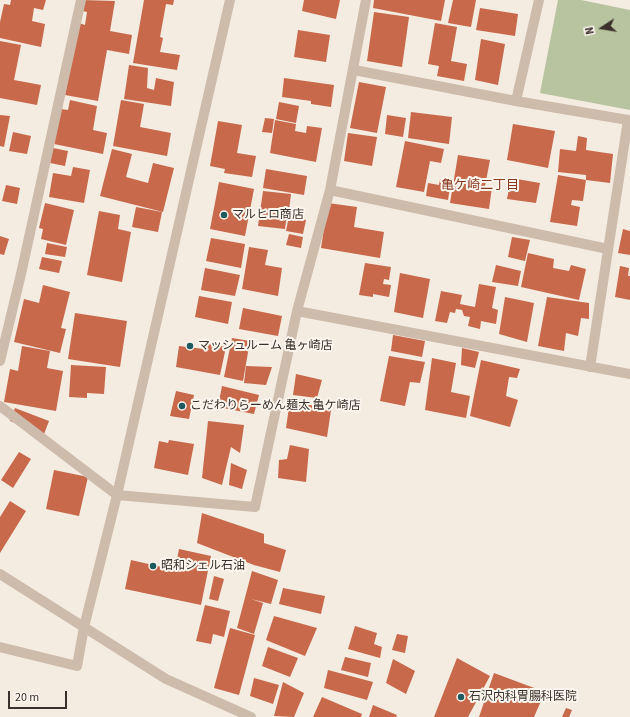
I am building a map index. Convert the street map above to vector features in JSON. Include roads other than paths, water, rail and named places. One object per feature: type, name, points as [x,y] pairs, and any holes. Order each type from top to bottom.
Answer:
[{"type":"street","points":[[0,361],[21,274],[81,0]]},
{"type":"street","points":[[0,647],[77,666],[84,627],[117,495],[230,0]]},
{"type":"street","points":[[0,406],[117,495],[255,507],[297,311],[330,190],[354,70],[366,0]]},
{"type":"street","points":[[516,101],[540,0]]},
{"type":"street","points":[[354,70],[516,101],[628,120],[590,367]]},
{"type":"street","points":[[330,190],[608,249]]},
{"type":"street","points":[[297,311],[630,374]]},
{"type":"street","points":[[0,574],[166,679],[251,717]]},
{"type":"place","name":"マルヒロ商店","points":[[224,215]]},
{"type":"place","name":"マッシュルーム 亀ヶ崎店","points":[[190,346]]},
{"type":"place","name":"こだわりらーめん麺太 亀ケ崎店","points":[[182,406]]},
{"type":"place","name":"昭和シェル石油","points":[[153,566]]},
{"type":"place","name":"石沢内科胃腸科医院","points":[[461,697]]},
{"type":"district","name":"亀ケ崎二丁目","points":[[480,186]]}]
